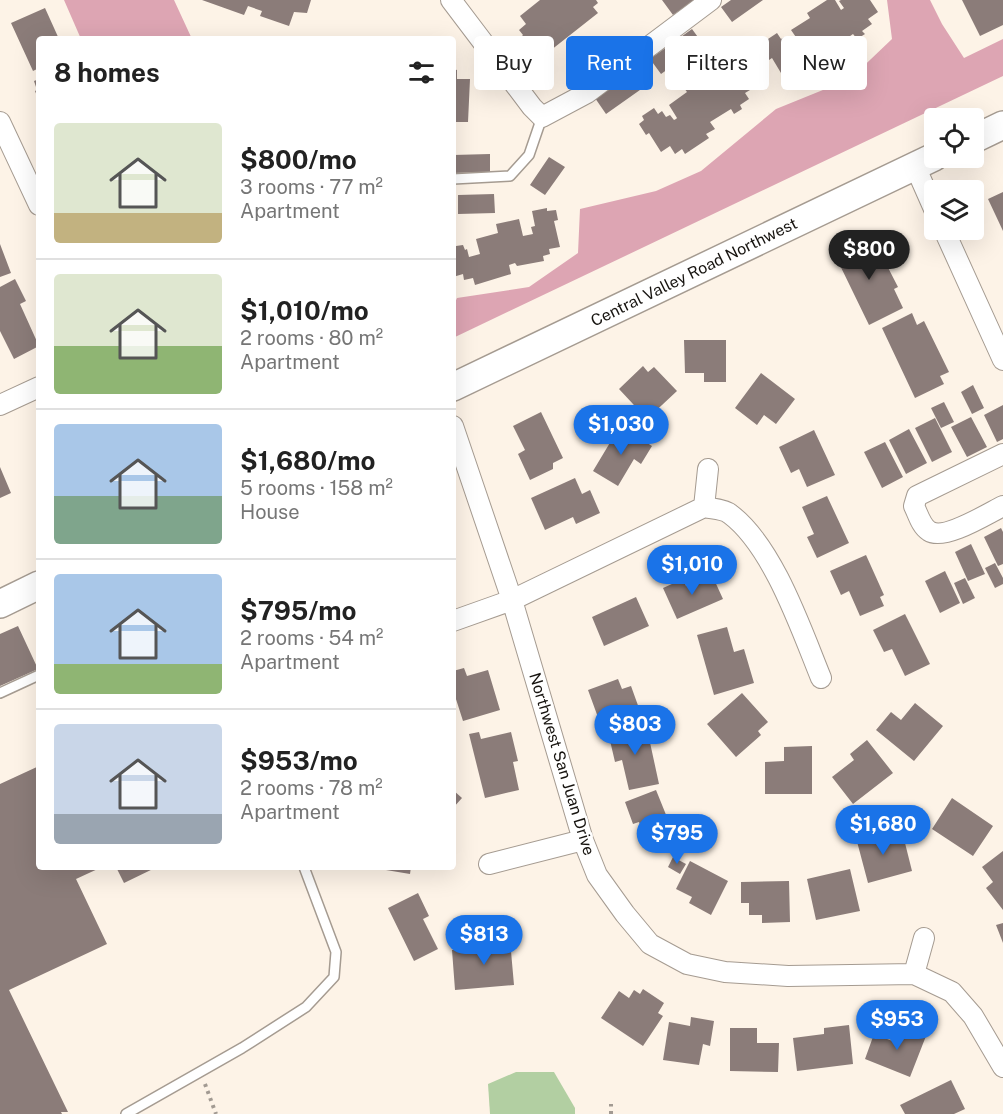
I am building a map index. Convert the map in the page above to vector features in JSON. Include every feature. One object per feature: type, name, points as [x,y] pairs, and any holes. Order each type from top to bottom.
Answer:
[{"type":"main road","points":[[984,134],[1003,125]]},
{"type":"main road","name":"Central Valley Road Northwest","points":[[456,386],[924,162]]},
{"type":"main road","points":[[0,604],[36,586]]},
{"type":"street","points":[[450,0],[542,117],[587,93],[711,0]]},
{"type":"street","points":[[0,122],[36,199]]},
{"type":"street","points":[[949,240],[1003,360]]},
{"type":"street","points":[[0,405],[36,388]]},
{"type":"street","name":"Northwest San Juan Drive","points":[[456,435],[512,600],[583,840],[597,875],[650,944],[687,964],[725,972],[788,976],[914,974],[952,992],[973,1016],[1003,1067]]},
{"type":"street","points":[[1003,454],[917,496],[914,506],[927,530],[936,534],[950,532],[1003,506]]},
{"type":"street","points":[[704,507],[708,469]]},
{"type":"street","points":[[456,620],[512,600],[704,507],[729,513],[750,532],[776,574],[821,678]]},
{"type":"street","points":[[489,864],[583,840]]},
{"type":"street","points":[[914,974],[924,938]]},
{"type":"lane","points":[[456,179],[510,176],[529,155],[542,117]]},
{"type":"lane","points":[[0,693],[36,676]]},
{"type":"lane","points":[[126,1114],[242,1048],[306,1007],[334,976],[336,952],[305,870]]},
{"type":"path","points":[[201,1071],[216,1114]]},
{"type":"path","points":[[611,1104],[611,1114]]},
{"type":"shaded area","points":[[64,0],[174,0],[191,36],[80,36]]},
{"type":"shaded area","points":[[887,0],[930,0],[964,58],[1003,39],[1003,76],[936,108],[924,108],[924,114],[456,337],[457,298],[529,287],[578,253],[580,209],[656,191],[701,171],[776,109],[823,90],[867,90],[867,63],[892,39]]},
{"type":"shaded area","points":[[516,1072],[554,1072],[575,1108],[575,1114],[490,1114],[488,1084]]},
{"type":"building","points":[[202,0],[311,0],[307,13],[294,12],[289,26],[260,16],[262,11],[248,6],[244,15]]},
{"type":"building","points":[[540,0],[596,0],[598,3],[593,7],[598,13],[554,48],[554,36],[522,36],[519,30],[526,24],[520,16]]},
{"type":"building","points":[[662,0],[695,0],[673,15]]},
{"type":"building","points":[[731,0],[763,0],[732,22],[721,7]]},
{"type":"building","points":[[827,0],[835,0],[841,10],[844,8],[839,1],[841,0],[870,0],[878,12],[868,19],[872,24],[862,31],[865,34],[862,36],[853,34],[850,36],[795,36],[791,30],[810,18],[807,13]]},
{"type":"building","points":[[962,0],[1003,0],[1003,25],[980,36]]},
{"type":"building","points":[[45,8],[58,36],[36,36],[36,70],[33,71],[11,23]]},
{"type":"building","points":[[692,29],[697,36],[682,36]]},
{"type":"building","points":[[777,33],[781,39],[781,73],[772,58],[769,60],[769,38]]},
{"type":"building","points":[[665,48],[665,71],[661,74],[653,63],[653,57]]},
{"type":"building","points":[[456,70],[457,79],[470,79],[468,122],[456,122]]},
{"type":"building","points":[[607,90],[640,90],[606,114],[595,98]]},
{"type":"building","points":[[686,90],[750,90],[745,93],[749,99],[740,105],[742,109],[734,114],[731,109],[710,122],[715,129],[706,134],[709,138],[685,154],[682,149],[675,154],[670,146],[661,152],[649,133],[646,135],[639,124],[644,120],[642,116],[654,108],[658,114],[662,111],[666,117],[670,115],[674,120],[676,119],[669,105],[687,92]]},
{"type":"building","points":[[490,154],[490,172],[456,173],[456,155]]},
{"type":"building","points":[[549,157],[565,167],[545,195],[530,185]]},
{"type":"building","points":[[1003,192],[1003,231],[988,199]]},
{"type":"building","points":[[494,194],[495,213],[458,214],[458,195]]},
{"type":"building","points":[[547,208],[547,211],[556,210],[558,220],[554,221],[560,247],[549,249],[550,254],[543,256],[544,261],[517,266],[515,263],[509,265],[511,274],[475,285],[473,278],[464,280],[463,274],[456,276],[456,246],[463,245],[469,257],[480,254],[476,239],[498,233],[496,224],[519,219],[523,236],[533,234],[531,227],[535,226],[532,211]]},
{"type":"building","points":[[866,237],[875,256],[881,254],[898,287],[894,289],[903,308],[869,325],[834,253]]},
{"type":"building","points":[[0,244],[11,273],[0,277]]},
{"type":"building","points":[[15,279],[26,301],[20,304],[36,339],[36,348],[14,359],[0,331],[0,287]]},
{"type":"building","points":[[912,313],[917,325],[924,321],[949,372],[940,376],[944,384],[915,398],[882,328]]},
{"type":"building","points":[[684,340],[726,340],[726,382],[704,382],[704,373],[685,373]]},
{"type":"building","points":[[643,366],[648,372],[654,367],[677,391],[647,419],[619,389]]},
{"type":"building","points":[[761,373],[795,399],[776,424],[764,415],[757,425],[735,408]]},
{"type":"building","points":[[973,385],[984,408],[972,414],[961,392]]},
{"type":"building","points":[[944,402],[954,422],[941,428],[931,408]]},
{"type":"building","points":[[1003,405],[1003,439],[997,442],[984,415]]},
{"type":"building","points":[[541,412],[563,458],[553,463],[553,469],[530,480],[518,454],[525,450],[513,426]]},
{"type":"building","points":[[971,417],[987,447],[967,457],[951,427]]},
{"type":"building","points":[[935,418],[952,452],[932,462],[915,428]]},
{"type":"building","points":[[620,426],[652,446],[641,464],[634,459],[618,486],[593,471]]},
{"type":"building","points":[[909,429],[927,463],[906,474],[889,440]]},
{"type":"building","points":[[814,430],[835,475],[807,487],[799,469],[791,473],[779,447]]},
{"type":"building","points":[[885,442],[903,477],[882,488],[864,452]]},
{"type":"building","points":[[0,467],[11,493],[0,498]]},
{"type":"building","points":[[575,478],[582,494],[590,490],[600,513],[576,524],[573,517],[545,530],[531,498]]},
{"type":"building","points":[[827,496],[849,543],[817,558],[807,537],[814,534],[802,507]]},
{"type":"building","points":[[1001,528],[1003,564],[998,566],[984,537]]},
{"type":"building","points":[[971,544],[985,574],[968,581],[955,552]]},
{"type":"building","points":[[866,555],[884,595],[880,597],[884,606],[860,616],[849,591],[841,595],[830,571]]},
{"type":"building","points":[[995,563],[1003,578],[1003,584],[995,588],[985,568]]},
{"type":"building","points":[[945,571],[960,603],[940,613],[925,581]]},
{"type":"building","points":[[712,575],[723,599],[677,619],[663,588],[683,579],[686,586]]},
{"type":"building","points":[[965,578],[975,598],[963,604],[954,583]]},
{"type":"building","points":[[636,597],[649,626],[604,646],[592,617]]},
{"type":"building","points":[[905,614],[930,664],[905,676],[892,649],[884,652],[873,630]]},
{"type":"building","points":[[18,626],[36,665],[36,670],[0,686],[0,634]]},
{"type":"building","points":[[727,627],[734,652],[744,649],[754,683],[714,695],[697,635]]},
{"type":"building","points":[[464,668],[467,676],[488,670],[500,710],[463,721],[456,699],[456,670]]},
{"type":"building","points":[[618,679],[622,689],[631,686],[640,711],[631,714],[633,721],[603,731],[588,690]]},
{"type":"building","points":[[742,693],[768,722],[758,731],[761,735],[736,757],[707,724]]},
{"type":"building","points":[[915,703],[943,726],[914,761],[876,730],[891,712],[901,720]]},
{"type":"building","points":[[646,724],[659,784],[629,790],[622,760],[615,762],[608,732]]},
{"type":"building","points":[[479,732],[481,739],[511,732],[518,761],[513,762],[519,790],[485,798],[469,734]]},
{"type":"building","points":[[867,740],[893,773],[853,804],[832,777],[854,760],[850,754]]},
{"type":"building","points":[[812,746],[812,794],[765,794],[765,762],[784,761],[784,747]]},
{"type":"building","points":[[36,767],[36,870],[96,870],[76,879],[107,944],[9,990],[68,1112],[61,1112],[62,1114],[0,1114],[0,784]]},
{"type":"building","points":[[656,790],[675,837],[649,848],[639,822],[633,824],[625,802]]},
{"type":"building","points":[[456,793],[462,798],[456,805]]},
{"type":"building","points":[[952,798],[993,826],[973,856],[932,829]]},
{"type":"building","points":[[878,828],[881,841],[903,835],[912,871],[868,883],[855,834]]},
{"type":"building","points":[[1003,851],[1003,910],[986,888],[993,882],[982,867]]},
{"type":"building","points":[[673,857],[686,864],[680,874],[668,867]]},
{"type":"building","points":[[690,861],[728,881],[711,915],[689,903],[692,897],[676,889]]},
{"type":"building","points":[[850,869],[860,911],[816,920],[807,879]]},
{"type":"building","points":[[118,870],[151,870],[124,883]]},
{"type":"building","points":[[386,870],[411,870],[410,874]]},
{"type":"building","points":[[789,881],[790,922],[762,923],[762,915],[749,915],[749,903],[741,903],[741,882]]},
{"type":"building","points":[[418,893],[429,916],[423,919],[438,949],[414,961],[388,908]]},
{"type":"building","points":[[1003,923],[1003,943],[996,925]]},
{"type":"building","points":[[510,940],[514,985],[455,990],[452,950],[478,948],[478,942]]},
{"type":"building","points":[[643,989],[664,1003],[658,1013],[663,1016],[643,1046],[601,1018],[619,991],[629,998],[634,990],[640,994]]},
{"type":"building","points":[[691,1017],[714,1021],[710,1046],[703,1044],[699,1065],[663,1060],[669,1022],[690,1026]]},
{"type":"building","points":[[849,1025],[853,1064],[797,1071],[793,1038],[824,1034],[824,1028]]},
{"type":"building","points":[[901,1026],[926,1036],[910,1077],[865,1059],[874,1034],[895,1042]]},
{"type":"building","points":[[730,1028],[757,1028],[757,1043],[779,1043],[778,1072],[730,1071]]},
{"type":"building","points":[[951,1080],[965,1109],[954,1114],[905,1114],[900,1105]]}]
